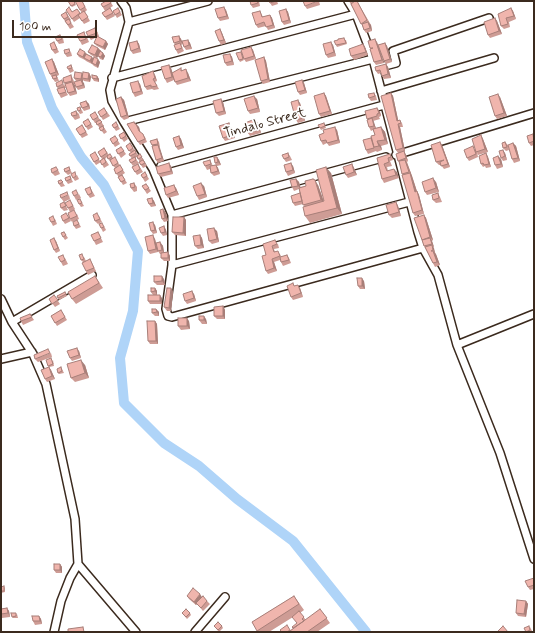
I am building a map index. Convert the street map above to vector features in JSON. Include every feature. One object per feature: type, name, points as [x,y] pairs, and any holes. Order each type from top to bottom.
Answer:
[{"type":"street","points":[[121,1],[126,8],[129,22],[112,78],[110,90],[112,101],[153,169],[172,215],[172,265],[166,309],[168,316],[172,317],[423,248]]},
{"type":"street","points":[[129,22],[208,1]]},
{"type":"street","points":[[348,1],[356,14],[373,59],[396,154],[423,248],[438,275],[456,345],[500,453],[534,559]]},
{"type":"street","points":[[112,78],[356,14]]},
{"type":"street","points":[[375,69],[396,62],[393,51],[489,18]]},
{"type":"street","points":[[381,91],[494,58]]},
{"type":"street","points":[[124,122],[373,59]]},
{"type":"street","name":"Tindalo Street","points":[[153,169],[384,105]]},
{"type":"street","points":[[172,215],[396,154],[534,113]]},
{"type":"street","points":[[172,265],[409,202]]},
{"type":"street","points":[[12,322],[92,275]]},
{"type":"street","points":[[1,299],[12,322],[32,352],[46,384],[75,519],[78,564],[70,578],[61,601],[54,632]]},
{"type":"street","points":[[456,345],[534,314]]},
{"type":"street","points":[[1,359],[32,352]]},
{"type":"street","points":[[78,564],[136,632]]},
{"type":"street","points":[[195,632],[225,597]]},
{"type":"building","points":[[68,1],[74,1],[75,4],[71,6]]},
{"type":"building","points":[[75,1],[82,1],[85,7],[80,10]]},
{"type":"building","points":[[106,1],[110,1],[111,3],[103,7],[101,4]]},
{"type":"building","points":[[250,1],[257,1],[258,3],[251,5]]},
{"type":"building","points":[[303,1],[318,1],[305,6]]},
{"type":"building","points":[[357,1],[367,20],[361,24],[351,4]]},
{"type":"building","points":[[69,7],[72,12],[77,9],[80,13],[72,19],[66,10]]},
{"type":"building","points":[[224,7],[227,16],[218,18],[215,9]]},
{"type":"building","points":[[110,8],[113,13],[105,17],[102,13]]},
{"type":"building","points":[[118,8],[120,12],[115,15],[113,11]]},
{"type":"building","points":[[511,8],[514,16],[506,18],[508,24],[501,26],[498,14]]},
{"type":"building","points":[[286,9],[289,20],[282,22],[279,11]]},
{"type":"building","points":[[84,11],[88,17],[82,21],[78,15]]},
{"type":"building","points":[[260,11],[262,17],[270,15],[273,25],[266,27],[264,22],[256,25],[252,13]]},
{"type":"building","points":[[66,12],[68,17],[64,19],[61,15]]},
{"type":"building","points":[[495,18],[499,31],[488,35],[484,22]]},
{"type":"building","points":[[69,19],[71,23],[68,25],[65,21]]},
{"type":"building","points":[[368,22],[370,28],[364,30],[362,24]]},
{"type":"building","points":[[95,28],[97,33],[88,36],[86,32]]},
{"type":"building","points":[[220,29],[224,40],[219,41],[215,31]]},
{"type":"building","points":[[84,32],[86,39],[80,41],[77,35]]},
{"type":"building","points":[[60,35],[62,39],[57,41],[55,37]]},
{"type":"building","points":[[97,36],[106,41],[103,47],[94,43]]},
{"type":"building","points":[[179,36],[180,41],[174,43],[172,37]]},
{"type":"building","points":[[344,38],[346,43],[336,45],[334,41]]},
{"type":"building","points":[[375,39],[382,60],[374,62],[370,49],[373,48],[370,48],[368,41]]},
{"type":"building","points":[[188,40],[189,45],[184,47],[182,41]]},
{"type":"building","points":[[137,41],[139,48],[131,51],[129,43]]},
{"type":"building","points":[[54,42],[57,49],[52,50],[50,44]]},
{"type":"building","points":[[331,42],[334,52],[326,55],[323,44]]},
{"type":"building","points":[[180,43],[182,48],[176,50],[174,45]]},
{"type":"building","points":[[385,43],[390,59],[384,61],[378,45]]},
{"type":"building","points":[[363,44],[366,52],[351,56],[349,49]]},
{"type":"building","points":[[92,45],[98,48],[95,55],[88,52]]},
{"type":"building","points":[[251,47],[254,56],[244,59],[241,50]]},
{"type":"building","points":[[69,49],[70,52],[65,54],[64,50]]},
{"type":"building","points":[[80,49],[85,52],[83,57],[77,54]]},
{"type":"building","points":[[100,51],[103,53],[101,57],[98,56]]},
{"type":"building","points":[[241,52],[243,59],[239,60],[236,53]]},
{"type":"building","points":[[86,54],[92,57],[90,61],[84,58]]},
{"type":"building","points":[[230,54],[232,61],[225,63],[223,55]]},
{"type":"building","points":[[94,57],[98,59],[96,65],[92,63]]},
{"type":"building","points":[[264,57],[268,79],[261,81],[255,60]]},
{"type":"building","points":[[52,59],[56,72],[50,74],[45,62]]},
{"type":"building","points":[[386,64],[388,74],[382,76],[380,70],[376,71],[375,67]]},
{"type":"building","points":[[71,65],[72,68],[68,69],[67,67]]},
{"type":"building","points":[[169,65],[172,77],[165,79],[161,67]]},
{"type":"building","points":[[181,68],[181,71],[186,69],[188,78],[175,82],[172,73]]},
{"type":"building","points":[[153,71],[155,78],[153,79],[157,86],[151,87],[151,85],[145,87],[142,76]]},
{"type":"building","points":[[75,72],[82,73],[81,79],[74,78]]},
{"type":"building","points":[[83,72],[89,73],[88,79],[82,78]]},
{"type":"building","points":[[56,75],[57,78],[53,79],[52,76]]},
{"type":"building","points":[[71,75],[72,81],[64,83],[63,78]]},
{"type":"building","points":[[92,75],[97,76],[97,79],[92,78]]},
{"type":"building","points":[[62,80],[63,84],[57,87],[56,83]]},
{"type":"building","points":[[81,80],[83,85],[76,87],[74,82]]},
{"type":"building","points":[[302,80],[305,90],[298,92],[295,82]]},
{"type":"building","points":[[138,81],[141,91],[133,93],[130,83]]},
{"type":"building","points":[[72,82],[75,91],[68,93],[65,84]]},
{"type":"building","points":[[64,87],[66,92],[59,94],[57,89]]},
{"type":"building","points":[[324,93],[330,111],[319,114],[314,96]]},
{"type":"building","points":[[374,93],[375,96],[369,98],[368,94]]},
{"type":"building","points":[[391,93],[397,121],[400,120],[401,123],[398,124],[403,148],[396,150],[381,96]]},
{"type":"building","points":[[498,94],[504,113],[495,116],[489,97]]},
{"type":"building","points":[[254,96],[258,108],[248,111],[244,99]]},
{"type":"building","points":[[121,97],[127,115],[121,117],[116,99]]},
{"type":"building","points":[[221,99],[224,111],[216,113],[213,101]]},
{"type":"building","points":[[298,100],[303,118],[296,120],[291,102]]},
{"type":"building","points":[[86,101],[88,106],[82,108],[80,103]]},
{"type":"building","points":[[104,108],[107,113],[101,117],[98,112]]},
{"type":"building","points":[[377,108],[379,113],[377,116],[367,119],[365,111]]},
{"type":"building","points":[[76,111],[77,115],[72,116],[71,113]]},
{"type":"building","points":[[95,112],[98,117],[93,120],[90,115]]},
{"type":"building","points":[[372,118],[374,126],[369,127],[367,120]]},
{"type":"building","points":[[88,119],[91,124],[86,127],[83,122]]},
{"type":"building","points":[[255,119],[259,130],[248,133],[245,123]]},
{"type":"building","points":[[100,120],[102,122],[97,125],[96,122]]},
{"type":"building","points":[[116,122],[118,126],[114,128],[112,125]]},
{"type":"building","points":[[134,122],[145,139],[138,142],[127,124]]},
{"type":"building","points":[[229,123],[232,135],[223,138],[219,126]]},
{"type":"building","points":[[324,123],[325,126],[320,128],[318,125]]},
{"type":"building","points":[[82,125],[86,132],[80,135],[76,129]]},
{"type":"building","points":[[103,126],[104,129],[101,131],[99,128]]},
{"type":"building","points":[[335,127],[338,140],[327,143],[326,140],[321,141],[319,135],[324,133],[323,130]]},
{"type":"building","points":[[381,127],[385,140],[377,141],[379,146],[374,147],[371,136],[375,135],[373,129]]},
{"type":"building","points":[[124,132],[126,136],[121,139],[119,135]]},
{"type":"building","points":[[533,134],[534,141],[529,143],[527,136]]},
{"type":"building","points":[[481,135],[485,149],[476,152],[472,139]]},
{"type":"building","points":[[115,136],[118,140],[113,144],[110,139]]},
{"type":"building","points":[[179,136],[181,145],[176,147],[173,138]]},
{"type":"building","points":[[371,138],[374,148],[366,150],[363,140]]},
{"type":"building","points":[[157,139],[158,144],[152,145],[150,141]]},
{"type":"building","points":[[440,142],[448,164],[441,166],[440,162],[444,160],[436,162],[431,145]]},
{"type":"building","points":[[505,142],[507,147],[503,148],[502,143]]},
{"type":"building","points":[[130,143],[133,148],[129,151],[126,146]]},
{"type":"building","points":[[513,143],[518,158],[512,159],[508,145]]},
{"type":"building","points":[[158,145],[162,158],[156,160],[152,146]]},
{"type":"building","points":[[473,146],[476,154],[467,158],[464,150]]},
{"type":"building","points":[[121,147],[124,151],[118,154],[116,150]]},
{"type":"building","points":[[104,148],[107,153],[101,157],[98,152]]},
{"type":"building","points":[[135,150],[136,153],[130,156],[129,154]]},
{"type":"building","points":[[503,150],[505,156],[501,158],[499,151]]},
{"type":"building","points":[[404,151],[406,158],[398,161],[396,154]]},
{"type":"building","points":[[95,152],[99,159],[94,162],[90,155]]},
{"type":"building","points":[[288,153],[289,157],[284,159],[282,155]]},
{"type":"building","points":[[486,153],[489,164],[484,165],[483,163],[481,164],[479,156]]},
{"type":"building","points":[[110,154],[112,157],[108,159],[107,156]]},
{"type":"building","points":[[140,154],[142,157],[138,159],[137,156]]},
{"type":"building","points":[[390,154],[391,157],[388,158],[389,162],[384,164],[387,171],[394,169],[396,175],[382,179],[377,158]]},
{"type":"building","points":[[498,156],[501,164],[495,165],[493,158]]},
{"type":"building","points":[[115,157],[118,163],[113,166],[110,160]]},
{"type":"building","points":[[135,157],[136,160],[131,163],[129,160]]},
{"type":"building","points":[[214,157],[217,157],[218,162],[215,163]]},
{"type":"building","points":[[104,158],[106,162],[102,165],[100,161]]},
{"type":"building","points":[[143,160],[145,163],[141,165],[139,162]]},
{"type":"building","points":[[210,160],[211,164],[205,166],[203,162]]},
{"type":"building","points":[[405,160],[409,172],[402,174],[399,161]]},
{"type":"building","points":[[169,163],[171,171],[158,174],[156,167]]},
{"type":"building","points":[[291,163],[293,170],[286,172],[284,165]]},
{"type":"building","points":[[138,164],[140,169],[135,172],[132,167]]},
{"type":"building","points":[[352,164],[354,172],[346,175],[343,167]]},
{"type":"building","points":[[120,165],[123,170],[116,174],[114,169]]},
{"type":"building","points":[[216,165],[218,171],[211,173],[210,166]]},
{"type":"building","points":[[56,167],[58,170],[52,173],[51,169]]},
{"type":"building","points":[[69,167],[70,170],[65,172],[64,169]]},
{"type":"building","points":[[326,167],[337,208],[305,216],[303,207],[324,201],[316,170]]},
{"type":"building","points":[[75,172],[76,176],[73,178],[71,174]]},
{"type":"building","points":[[145,172],[147,176],[143,178],[141,175]]},
{"type":"building","points":[[410,173],[422,210],[413,213],[402,175]]},
{"type":"building","points":[[122,175],[125,180],[121,182],[118,177]]},
{"type":"building","points":[[70,176],[71,179],[66,181],[65,178]]},
{"type":"building","points":[[433,178],[436,188],[425,192],[422,182]]},
{"type":"building","points":[[296,179],[298,186],[292,187],[290,180]]},
{"type":"building","points":[[61,180],[63,182],[59,184],[58,181]]},
{"type":"building","points":[[315,180],[321,200],[303,205],[299,188],[306,186],[305,181]]},
{"type":"building","points":[[134,183],[135,187],[131,188],[130,184]]},
{"type":"building","points":[[201,183],[205,194],[197,196],[193,186]]},
{"type":"building","points":[[146,184],[149,188],[145,190],[142,186]]},
{"type":"building","points":[[174,185],[176,191],[166,195],[164,188]]},
{"type":"building","points":[[90,187],[92,193],[88,195],[85,189]]},
{"type":"building","points":[[76,190],[78,194],[74,196],[72,192]]},
{"type":"building","points":[[67,192],[68,195],[61,198],[60,195]]},
{"type":"building","points":[[300,193],[302,201],[293,203],[291,196]]},
{"type":"building","points":[[438,193],[439,198],[433,200],[432,195]]},
{"type":"building","points":[[152,198],[153,203],[149,204],[147,199]]},
{"type":"building","points":[[80,199],[82,203],[79,204],[77,200]]},
{"type":"building","points":[[70,200],[73,206],[68,208],[65,203]]},
{"type":"building","points":[[64,202],[66,206],[61,208],[60,204]]},
{"type":"building","points":[[396,202],[399,212],[389,215],[386,205]]},
{"type":"building","points":[[163,209],[165,218],[162,219],[160,210]]},
{"type":"building","points":[[74,210],[77,216],[70,219],[68,213]]},
{"type":"building","points":[[66,213],[69,218],[63,221],[61,216]]},
{"type":"building","points":[[97,213],[100,219],[95,221],[93,215]]},
{"type":"building","points":[[424,215],[430,237],[422,240],[414,218]]},
{"type":"building","points":[[53,216],[55,221],[51,222],[49,218]]},
{"type":"building","points":[[173,217],[184,217],[183,233],[172,232]]},
{"type":"building","points":[[77,220],[79,224],[74,226],[73,222]]},
{"type":"building","points":[[153,222],[155,230],[151,231],[149,223]]},
{"type":"building","points":[[102,223],[104,227],[101,228],[99,224]]},
{"type":"building","points":[[164,226],[165,232],[161,233],[159,228]]},
{"type":"building","points":[[214,228],[217,239],[209,241],[207,229]]},
{"type":"building","points":[[64,232],[66,235],[63,237],[61,233]]},
{"type":"building","points":[[98,232],[101,238],[94,241],[91,235]]},
{"type":"building","points":[[153,235],[156,249],[148,251],[145,237]]},
{"type":"building","points":[[200,235],[201,245],[195,246],[193,236]]},
{"type":"building","points":[[54,238],[58,248],[54,250],[50,240]]},
{"type":"building","points":[[430,238],[432,244],[424,246],[422,240]]},
{"type":"building","points":[[275,240],[277,244],[272,246],[274,252],[278,251],[280,256],[272,259],[274,268],[266,271],[262,256],[266,255],[263,244]]},
{"type":"building","points":[[160,242],[162,250],[158,251],[156,243]]},
{"type":"building","points":[[432,245],[433,250],[431,251],[433,251],[437,262],[433,263],[425,247]]},
{"type":"building","points":[[168,252],[168,258],[161,258],[161,253]]},
{"type":"building","points":[[82,254],[84,259],[81,260],[79,255]]},
{"type":"building","points":[[63,255],[65,260],[61,262],[58,257]]},
{"type":"building","points":[[287,255],[289,260],[281,262],[280,257]]},
{"type":"building","points":[[90,259],[94,268],[86,271],[82,263]]},
{"type":"building","points":[[95,276],[99,283],[72,299],[68,292]]},
{"type":"building","points":[[154,276],[162,276],[162,281],[154,282]]},
{"type":"building","points":[[357,278],[362,278],[362,286],[358,286]]},
{"type":"building","points":[[293,283],[294,286],[298,285],[301,293],[291,297],[287,286]]},
{"type":"building","points":[[151,288],[155,288],[155,291],[151,292]]},
{"type":"building","points":[[167,288],[171,288],[169,308],[164,307]]},
{"type":"building","points":[[192,291],[194,298],[185,301],[183,294]]},
{"type":"building","points":[[65,292],[66,294],[58,298],[57,296]]},
{"type":"building","points":[[54,295],[58,300],[52,304],[49,299]]},
{"type":"building","points":[[148,295],[160,295],[160,301],[148,301]]},
{"type":"building","points":[[223,306],[223,316],[214,316],[214,307]]},
{"type":"building","points":[[152,309],[156,309],[157,312],[152,313]]},
{"type":"building","points":[[61,310],[65,317],[55,323],[51,316]]},
{"type":"building","points":[[30,314],[32,317],[21,321],[20,318]]},
{"type":"building","points":[[199,316],[204,316],[204,320],[199,320]]},
{"type":"building","points":[[178,318],[187,318],[187,326],[178,326]]},
{"type":"building","points":[[147,321],[155,321],[156,341],[148,341]]},
{"type":"building","points":[[77,348],[79,355],[70,358],[67,351]]},
{"type":"building","points":[[48,349],[50,353],[35,359],[34,355]]},
{"type":"building","points":[[51,358],[53,364],[48,366],[46,360]]},
{"type":"building","points":[[81,360],[85,373],[71,378],[67,364]]},
{"type":"building","points":[[49,367],[52,376],[45,379],[41,370]]},
{"type":"building","points":[[61,367],[62,371],[58,373],[57,369]]},
{"type":"building","points":[[54,564],[60,564],[60,570],[54,570]]},
{"type":"building","points":[[534,578],[534,585],[528,587],[525,581]]},
{"type":"building","points":[[4,586],[4,591],[1,591],[1,587]]},
{"type":"building","points":[[193,588],[200,594],[194,602],[187,596]]},
{"type":"building","points":[[203,596],[207,601],[201,608],[196,603]]},
{"type":"building","points":[[294,596],[299,604],[257,631],[252,622]]},
{"type":"building","points":[[517,600],[526,601],[524,614],[516,613]]},
{"type":"building","points":[[7,608],[8,613],[1,614],[1,609]]},
{"type":"building","points":[[186,609],[190,613],[186,617],[182,613]]},
{"type":"building","points":[[320,609],[327,618],[307,632],[290,631]]},
{"type":"building","points":[[299,611],[304,617],[302,619],[304,621],[293,628],[292,627],[297,623],[292,617]]},
{"type":"building","points":[[11,613],[16,613],[16,616],[12,617]]},
{"type":"building","points":[[32,616],[39,616],[40,621],[33,621]]},
{"type":"building","points":[[218,622],[222,626],[218,630],[214,626]]},
{"type":"building","points":[[287,625],[290,630],[287,632],[282,632],[280,630]]},
{"type":"building","points":[[503,626],[508,632],[497,632]]},
{"type":"building","points":[[529,626],[530,630],[526,632],[524,628]]},
{"type":"building","points":[[83,627],[84,632],[68,632],[68,629]]},
{"type":"waterway","points":[[24,1],[27,42],[52,108],[81,157],[104,185],[138,251],[133,311],[120,358],[124,403],[164,443],[199,466],[237,499],[293,541],[366,632]]}]
